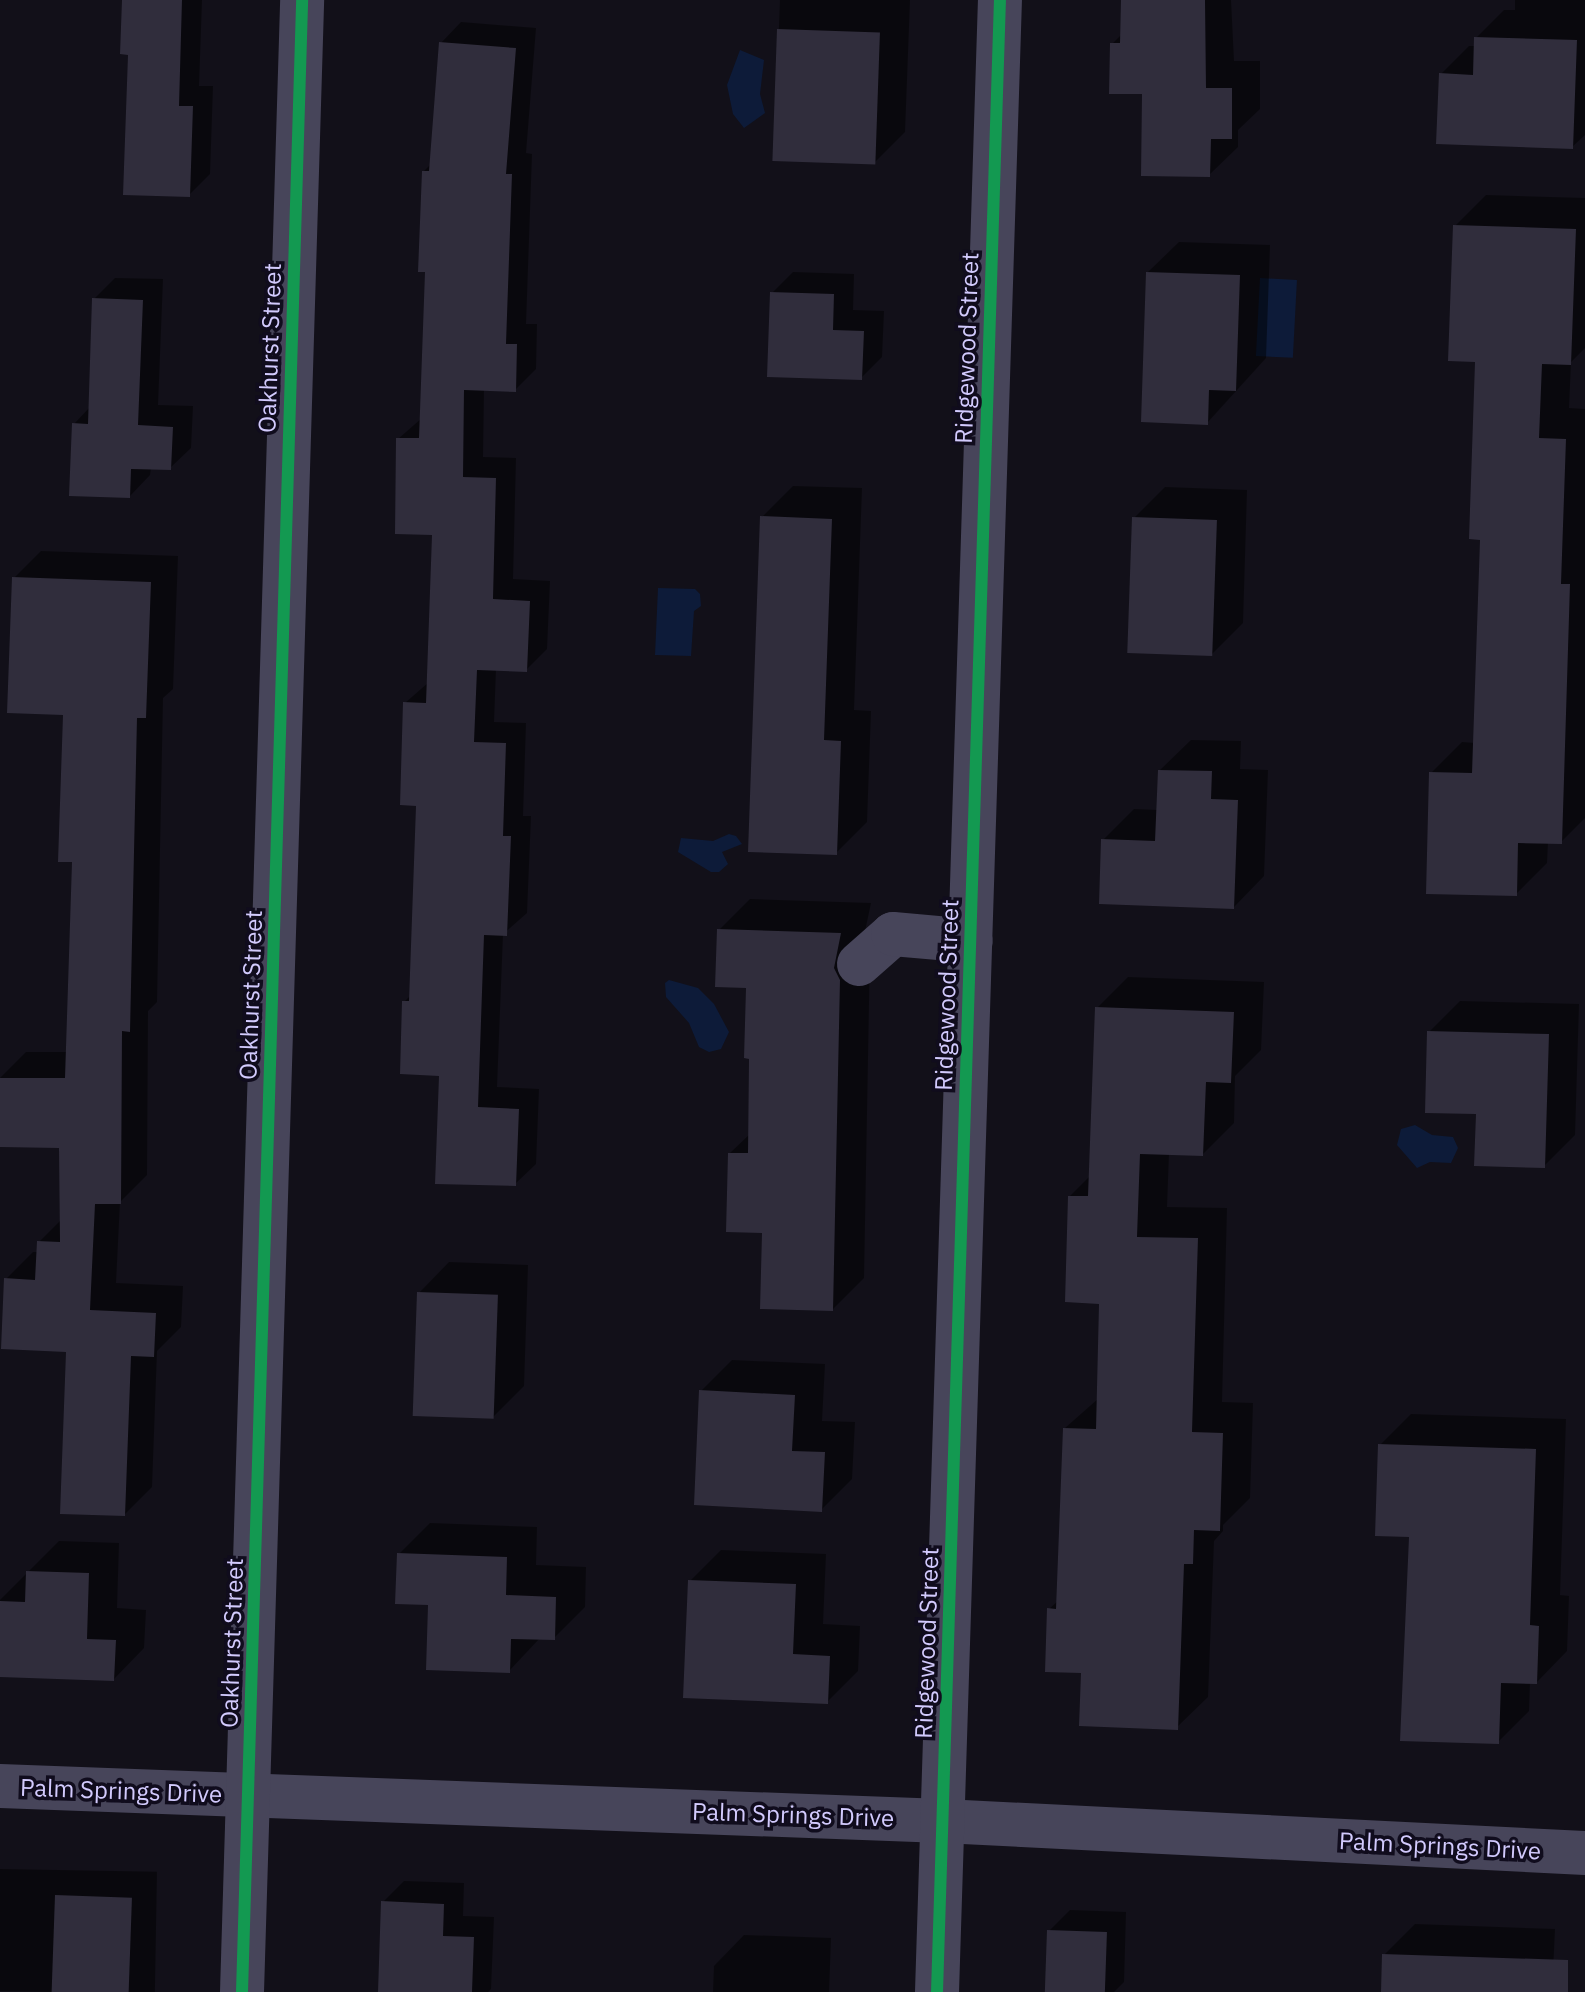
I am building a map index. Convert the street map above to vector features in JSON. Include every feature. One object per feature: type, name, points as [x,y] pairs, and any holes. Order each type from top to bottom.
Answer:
[{"type":"street","name":"Oakhurst Street","points":[[242,1992],[302,0]]},
{"type":"street","name":"Ridgewood Street","points":[[937,1992],[1000,0]]},
{"type":"street","points":[[859,964],[893,934],[971,941]]},
{"type":"street","name":"Palm Springs Drive","points":[[0,1786],[943,1821],[1585,1853]]},
{"type":"water","points":[[740,50],[764,60],[760,94],[765,113],[744,128],[733,114],[727,85]]},
{"type":"water","points":[[1260,278],[1297,280],[1293,358],[1256,356]]},
{"type":"water","points":[[658,588],[695,589],[700,594],[701,606],[694,611],[691,656],[655,655]]},
{"type":"water","points":[[729,834],[736,836],[742,844],[722,852],[728,864],[719,872],[711,872],[678,852],[681,838],[713,841]]},
{"type":"water","points":[[669,980],[698,988],[714,1004],[729,1032],[721,1049],[709,1052],[699,1047],[689,1023],[666,997],[665,983]]},
{"type":"water","points":[[1415,1125],[1432,1135],[1453,1137],[1458,1148],[1451,1163],[1430,1162],[1417,1168],[1397,1145],[1401,1129]]},
{"type":"building","points":[[122,0],[182,0],[179,106],[193,106],[190,197],[123,195],[128,55],[120,54]]},
{"type":"building","points":[[1121,0],[1205,0],[1206,88],[1232,88],[1232,139],[1211,139],[1210,177],[1141,176],[1142,94],[1109,94],[1110,43],[1120,43]]},
{"type":"building","points":[[777,29],[880,33],[875,165],[772,161]]},
{"type":"building","points":[[1474,37],[1577,40],[1573,149],[1436,144],[1439,73],[1473,75]]},
{"type":"building","points":[[439,42],[516,48],[506,174],[512,174],[506,344],[517,344],[516,392],[464,390],[463,477],[496,478],[493,599],[530,601],[527,672],[477,670],[474,742],[506,743],[503,836],[511,836],[507,936],[484,935],[478,1107],[519,1109],[516,1186],[435,1184],[439,1076],[400,1074],[402,1001],[409,1001],[416,806],[400,805],[403,702],[426,703],[432,535],[395,534],[396,438],[419,438],[425,272],[418,272],[422,171],[429,171]]},
{"type":"building","points":[[1453,225],[1576,229],[1571,365],[1542,364],[1539,438],[1566,439],[1561,584],[1570,584],[1562,844],[1518,843],[1517,896],[1426,894],[1429,772],[1472,773],[1480,540],[1469,539],[1475,362],[1448,361]]},
{"type":"building","points":[[1146,272],[1240,275],[1236,391],[1209,390],[1208,425],[1141,422]]},
{"type":"building","points":[[770,292],[834,294],[833,330],[864,331],[862,380],[767,377]]},
{"type":"building","points":[[92,298],[143,300],[138,425],[173,427],[171,470],[131,469],[130,498],[69,496],[72,423],[88,424]]},
{"type":"building","points":[[760,516],[832,519],[824,740],[841,741],[837,855],[748,852]]},
{"type":"building","points":[[1132,517],[1217,520],[1212,656],[1127,653]]},
{"type":"building","points":[[12,577],[151,582],[146,718],[137,718],[130,1032],[122,1031],[121,1204],[95,1204],[90,1310],[156,1313],[154,1357],[131,1356],[125,1516],[60,1514],[66,1352],[1,1349],[4,1278],[35,1280],[37,1241],[60,1242],[59,1148],[0,1147],[0,1078],[65,1078],[72,862],[58,862],[63,715],[7,713]]},
{"type":"building","points":[[1158,770],[1212,771],[1211,799],[1238,800],[1234,909],[1099,904],[1101,839],[1155,841]]},
{"type":"building","points":[[717,929],[841,933],[834,968],[840,980],[833,1311],[760,1309],[762,1233],[726,1232],[728,1153],[748,1153],[749,1059],[744,1058],[746,988],[715,987]]},
{"type":"building","points":[[1095,1007],[1234,1012],[1231,1083],[1206,1082],[1203,1156],[1140,1154],[1137,1237],[1198,1238],[1192,1432],[1223,1433],[1220,1531],[1194,1530],[1193,1564],[1184,1564],[1178,1730],[1079,1726],[1081,1673],[1045,1672],[1047,1608],[1056,1609],[1063,1428],[1096,1429],[1099,1304],[1065,1302],[1068,1196],[1088,1196]]},
{"type":"building","points":[[1427,1031],[1549,1034],[1545,1168],[1474,1166],[1476,1114],[1425,1113]]},
{"type":"building","points":[[417,1292],[498,1295],[494,1419],[413,1416]]},
{"type":"building","points":[[699,1390],[795,1395],[792,1451],[825,1452],[822,1512],[694,1505]]},
{"type":"building","points":[[1378,1444],[1536,1449],[1530,1625],[1539,1626],[1537,1684],[1501,1683],[1499,1744],[1400,1741],[1409,1537],[1375,1536]]},
{"type":"building","points":[[397,1553],[507,1557],[506,1595],[556,1597],[555,1640],[511,1639],[510,1673],[426,1670],[428,1605],[395,1604]]},
{"type":"building","points":[[26,1571],[89,1573],[87,1639],[116,1640],[114,1681],[0,1677],[0,1601],[25,1602]]},
{"type":"building","points":[[688,1580],[796,1584],[793,1654],[830,1656],[828,1704],[683,1698]]},
{"type":"building","points":[[55,1895],[132,1898],[129,1992],[52,1992]]},
{"type":"building","points":[[381,1901],[444,1904],[443,1936],[474,1937],[472,1992],[378,1992]]},
{"type":"building","points":[[1047,1930],[1107,1932],[1105,1992],[1045,1992]]},
{"type":"building","points":[[1382,1954],[1568,1960],[1568,1992],[1381,1992]]},
{"type":"cycle path","points":[[242,1992],[302,0]]},
{"type":"cycle path","points":[[937,1992],[1000,0]]}]
